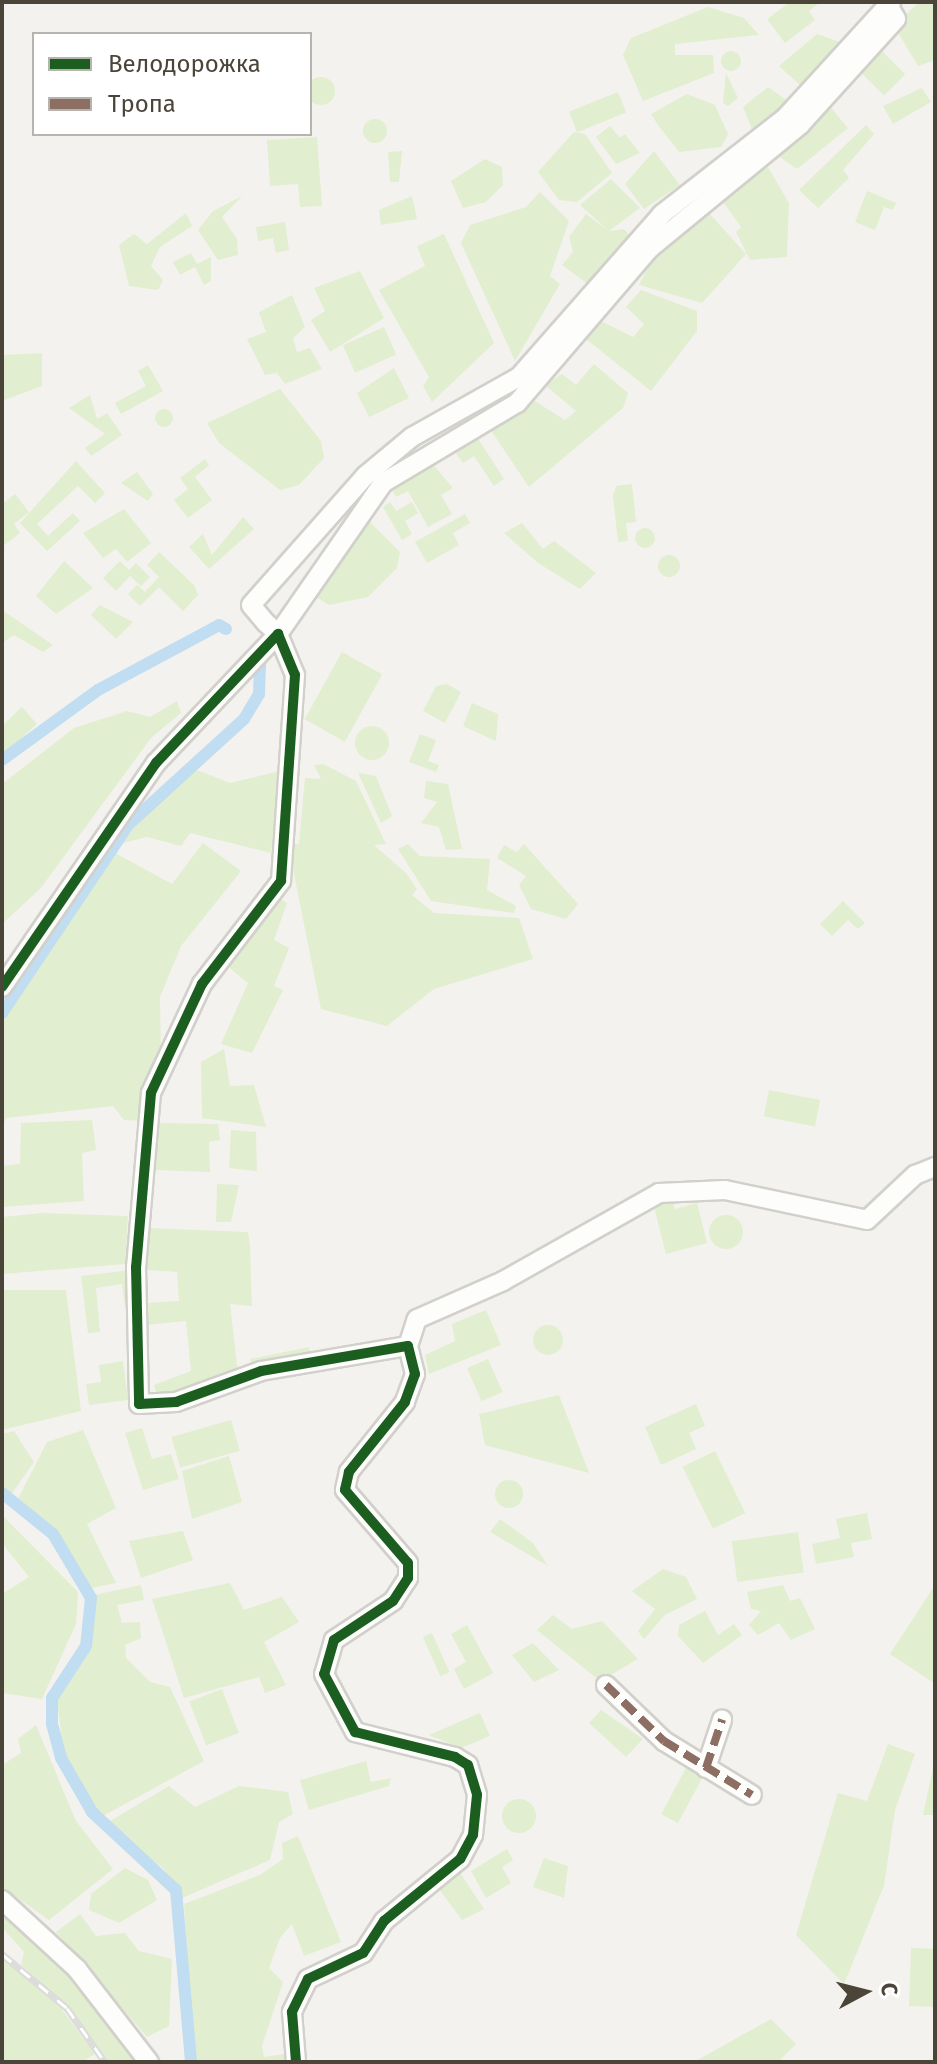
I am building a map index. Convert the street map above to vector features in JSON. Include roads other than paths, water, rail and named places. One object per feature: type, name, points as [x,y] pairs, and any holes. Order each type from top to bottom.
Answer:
[{"type":"street","points":[[2,987],[156,763],[278,634],[383,483],[525,384],[662,214],[786,117],[892,8]]},
{"type":"street","points":[[408,1346],[261,1371],[176,1402],[139,1404],[136,1267],[151,1093],[202,984],[281,881],[295,675],[278,634],[251,605],[365,476],[421,432],[525,384]]},
{"type":"street","points":[[296,2062],[292,2012],[308,1979],[363,1953],[384,1921],[460,1859],[473,1835],[477,1795],[468,1765],[439,1749],[355,1732],[324,1674],[334,1640],[393,1601],[408,1578],[408,1563],[345,1490],[349,1472],[405,1402],[415,1374],[408,1346],[411,1327],[425,1314],[503,1281],[659,1193],[725,1190],[867,1220],[915,1175],[935,1167]]},
{"type":"street","points":[[606,1685],[664,1741],[752,1795]]},
{"type":"street","points":[[706,1768],[722,1720]]},
{"type":"street","points":[[2,1900],[77,1969],[149,2062]]},
{"type":"waterway","points":[[2,760],[98,690],[219,625],[226,629]]},
{"type":"waterway","points":[[2,1013],[129,824],[244,719],[259,694],[260,657]]},
{"type":"waterway","points":[[2,1493],[53,1534],[91,1598],[86,1646],[52,1698],[52,1724],[61,1758],[92,1812],[176,1890],[191,2062]]},
{"type":"railway","points":[[2,1954],[67,2008],[105,2062]]}]
